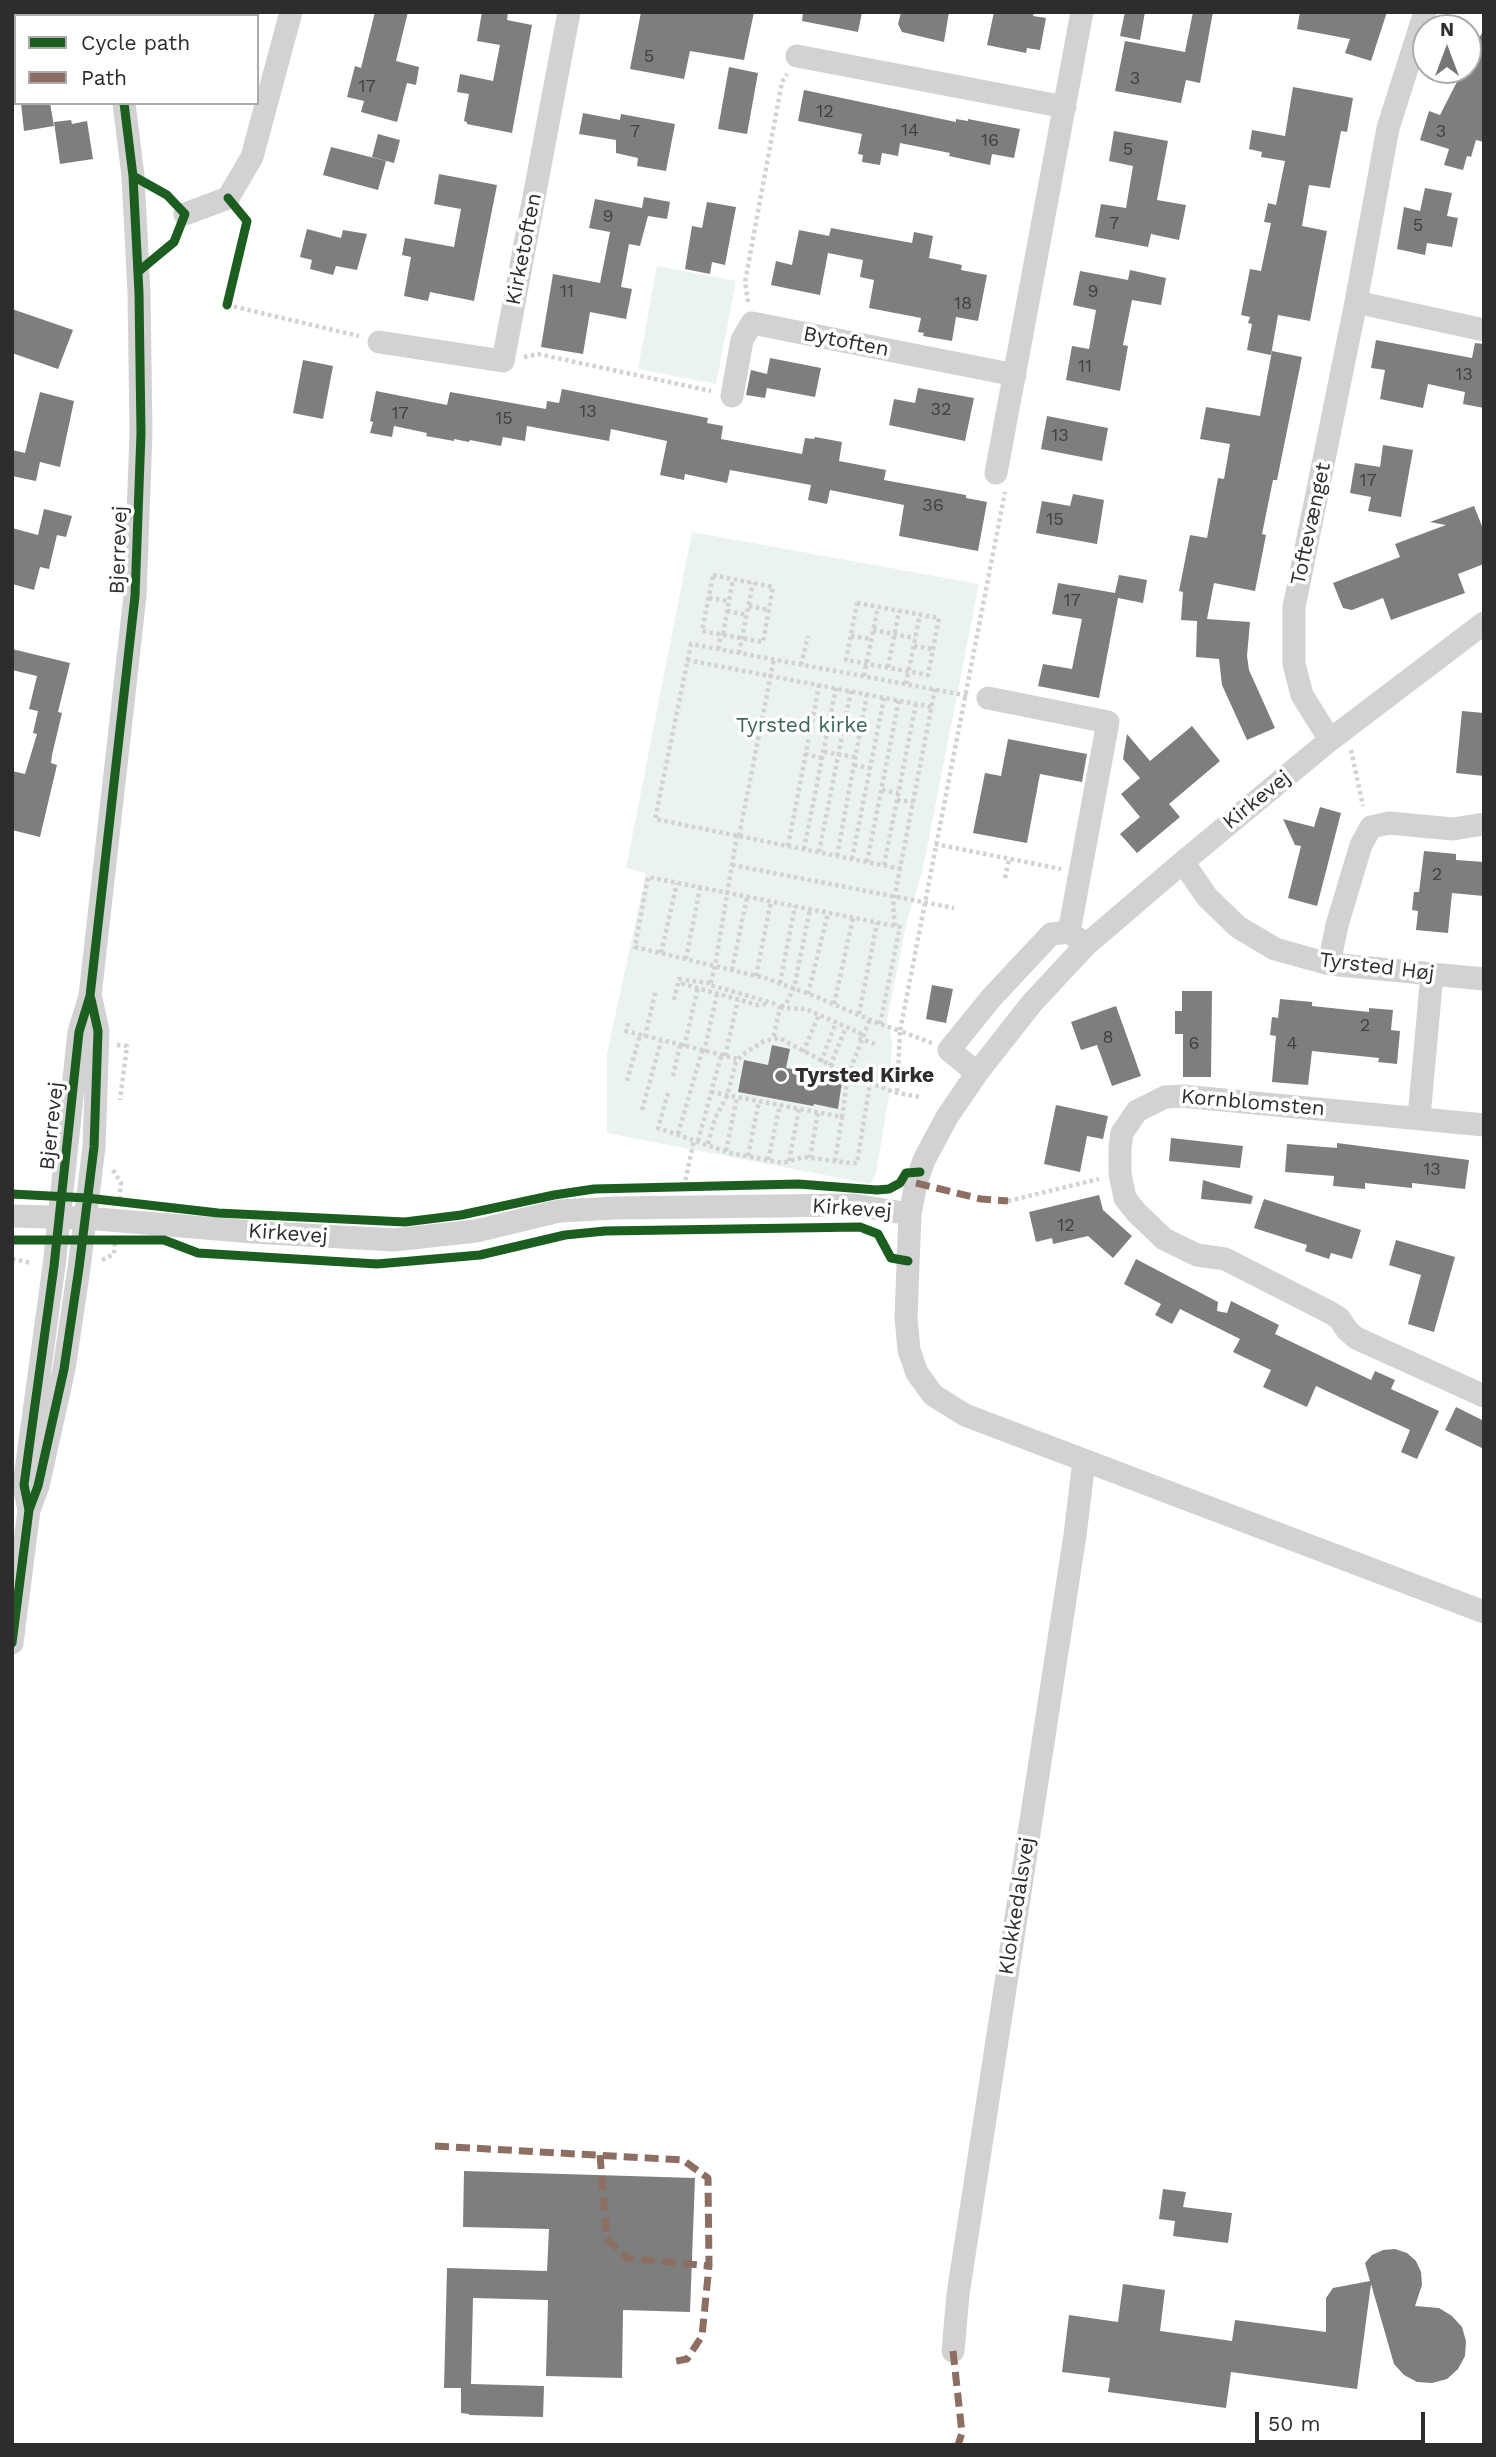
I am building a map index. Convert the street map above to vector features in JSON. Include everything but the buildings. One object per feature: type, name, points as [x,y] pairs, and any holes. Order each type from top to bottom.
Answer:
[{"type":"street","points":[[185,214],[228,198],[252,157],[291,12]]},
{"type":"street","name":"Kirketoften","points":[[503,361],[569,12]]},
{"type":"street","points":[[996,473],[1082,12]]},
{"type":"street","name":"Toftevænget","points":[[1336,736],[1302,695],[1294,664],[1294,607],[1356,302],[1388,128],[1425,12]]},
{"type":"street","points":[[797,56],[1065,107]]},
{"type":"street","name":"Bjerrevej","points":[[29,1510],[24,1485],[59,1217],[79,1032],[90,996],[135,596],[141,433],[139,293],[134,189],[124,105]]},
{"type":"street","points":[[1356,302],[1484,330]]},
{"type":"street","points":[[732,396],[742,340],[751,323]]},
{"type":"street","name":"Bytoften","points":[[751,323],[1015,375]]},
{"type":"street","points":[[379,342],[503,361]]},
{"type":"street","name":"Kirkevej","points":[[12,1216],[394,1240],[475,1231],[559,1211],[684,1197],[854,1205],[910,1214],[924,1160],[947,1117],[976,1073],[1031,1003],[1077,938],[1183,862],[1336,736],[1484,623]]},
{"type":"street","points":[[976,1073],[950,1050],[992,997],[1051,934],[1077,938],[1080,873],[1108,722],[988,698]]},
{"type":"street","points":[[1329,964],[1337,925],[1361,845],[1371,827],[1389,822],[1453,829],[1484,824]]},
{"type":"street","name":"Tyrsted Høj","points":[[1183,862],[1207,897],[1238,927],[1275,949],[1329,964],[1484,979]]},
{"type":"street","points":[[1419,1117],[1432,974]]},
{"type":"street","name":"Bjerrevej","points":[[12,1643],[29,1510],[38,1486],[64,1369],[94,1147],[97,1031],[90,996]]},
{"type":"street","name":"Kornblomsten","points":[[1484,1125],[1182,1096],[1165,1097],[1137,1111],[1122,1133],[1120,1174],[1125,1198],[1164,1238],[1197,1255],[1225,1259],[1331,1313],[1339,1318],[1356,1338],[1484,1396]]},
{"type":"street","points":[[910,1214],[906,1317],[909,1350],[917,1373],[933,1395],[965,1415],[1484,1612]]},
{"type":"street","name":"Klokkedalsvej","points":[[953,2351],[958,2294],[1075,1535],[1084,1461]]},
{"type":"path","points":[[751,323],[745,282],[782,82],[797,56]]},
{"type":"path","points":[[230,293],[227,305],[379,342]]},
{"type":"path","points":[[503,361],[538,354],[732,396]]},
{"type":"path","points":[[897,1093],[900,1031],[1005,491],[996,473]]},
{"type":"path","points":[[713,575],[733,579],[774,587],[763,642],[702,631],[713,575]]},
{"type":"path","points":[[718,649],[733,579]]},
{"type":"path","points":[[739,653],[753,583]]},
{"type":"path","points":[[709,598],[729,601]]},
{"type":"path","points":[[857,603],[878,607],[939,618],[928,674],[846,660],[857,603]]},
{"type":"path","points":[[749,606],[769,610]]},
{"type":"path","points":[[864,676],[878,607]]},
{"type":"path","points":[[727,611],[747,615]]},
{"type":"path","points":[[888,667],[899,611]]},
{"type":"path","points":[[906,684],[920,614]]},
{"type":"path","points":[[873,630],[915,638]]},
{"type":"path","points":[[801,665],[808,636]]},
{"type":"path","points":[[851,636],[872,639]]},
{"type":"path","points":[[901,869],[655,819],[691,644],[988,698]]},
{"type":"path","points":[[914,646],[933,649]]},
{"type":"path","points":[[710,983],[774,659]]},
{"type":"path","points":[[687,660],[932,707]]},
{"type":"path","points":[[788,846],[819,685]]},
{"type":"path","points":[[804,849],[836,688]]},
{"type":"path","points":[[895,926],[893,906],[935,689]]},
{"type":"path","points":[[819,852],[851,691]]},
{"type":"path","points":[[836,856],[867,694]]},
{"type":"path","points":[[852,859],[884,698]]},
{"type":"path","points":[[867,862],[899,700]]},
{"type":"path","points":[[884,865],[916,704]]},
{"type":"path","points":[[1336,736],[1354,759],[1364,809],[1371,827]]},
{"type":"path","points":[[805,754],[855,757]]},
{"type":"path","points":[[854,765],[870,768]]},
{"type":"path","points":[[882,790],[898,793]]},
{"type":"path","points":[[897,800],[914,802]]},
{"type":"path","points":[[935,844],[1080,873]]},
{"type":"path","points":[[1005,878],[1009,859]]},
{"type":"path","points":[[732,864],[954,908]]},
{"type":"path","points":[[880,1024],[900,927],[648,877],[635,947],[780,983],[880,1024],[950,1050]]},
{"type":"path","points":[[661,953],[677,883]]},
{"type":"path","points":[[686,959],[700,887]]},
{"type":"path","points":[[732,970],[747,897]]},
{"type":"path","points":[[756,976],[771,901]]},
{"type":"path","points":[[780,983],[794,906]]},
{"type":"path","points":[[774,1039],[780,1008],[786,1004],[794,988],[810,909]]},
{"type":"path","points":[[808,994],[828,913]]},
{"type":"path","points":[[834,1004],[852,918]]},
{"type":"path","points":[[859,1014],[877,922]]},
{"type":"path","points":[[674,1000],[679,979],[710,983],[709,985],[774,1003],[780,1008],[806,1009],[860,1033],[858,1038],[875,1044]]},
{"type":"path","points":[[685,980],[683,984],[738,1000],[758,1005],[774,1003]]},
{"type":"path","points":[[673,1076],[698,988]]},
{"type":"path","points":[[627,1081],[656,989]]},
{"type":"path","points":[[678,1135],[717,994]]},
{"type":"path","points":[[684,1197],[696,1140],[738,1000]]},
{"type":"path","points":[[803,1052],[820,1015]]},
{"type":"path","points":[[835,1161],[848,1075],[870,1019]]},
{"type":"path","points":[[821,1062],[836,1022]]},
{"type":"path","points":[[628,1023],[626,1031],[738,1059]]},
{"type":"path","points":[[830,1066],[846,1027]]},
{"type":"path","points":[[708,1144],[738,1059],[764,1041],[779,1038],[848,1075],[897,1093],[920,1097]]},
{"type":"path","points":[[642,1110],[660,1041]]},
{"type":"path","points":[[668,1093],[658,1128],[726,1151],[783,1163],[810,1158],[857,1163],[870,1083]]},
{"type":"path","points":[[711,1092],[842,1117]]},
{"type":"path","points":[[726,1151],[737,1097]]},
{"type":"path","points":[[748,1156],[758,1101]]},
{"type":"path","points":[[768,1160],[780,1105]]},
{"type":"path","points":[[789,1161],[799,1109]]},
{"type":"path","points":[[810,1158],[818,1112]]},
{"type":"path","points":[[1008,1201],[1120,1174]]},
{"type":"path","points":[[684,1197],[697,1186]]},
{"type":"path","points":[[671,1187],[684,1197]]},
{"type":"path","points":[[85,1219],[132,1203]]},
{"type":"path","points":[[85,1219],[128,1240]]},
{"type":"green space","points":[[657,266],[736,281],[716,384],[638,369]]},
{"type":"green space","name":"Tyrsted kirke","points":[[692,532],[979,584],[922,873],[907,921],[887,1020],[892,1041],[889,1096],[876,1174],[870,1184],[607,1133],[607,1054],[646,873],[626,868]]},
{"type":"marked path","points":[[916,1183],[981,1199],[1008,1201]]},
{"type":"marked path","points":[[435,2146],[683,2160],[708,2178],[709,2266],[702,2336],[687,2359],[672,2362]]},
{"type":"marked path","points":[[600,2155],[607,2239],[627,2258],[709,2266]]},
{"type":"marked path","points":[[953,2351],[962,2433],[958,2445]]},
{"type":"cycle path","points":[[29,1510],[24,1485],[54,1266],[79,1032],[90,996],[135,596],[141,433],[139,293],[133,176],[124,105]]},
{"type":"cycle path","points":[[133,176],[167,195],[185,214],[174,242],[139,271]]},
{"type":"cycle path","points":[[227,305],[247,221],[228,198]]},
{"type":"cycle path","points":[[12,1643],[29,1510],[38,1486],[64,1369],[94,1147],[98,1031],[91,999]]},
{"type":"cycle path","points":[[12,1194],[87,1198],[218,1213],[405,1222],[461,1215],[594,1189],[798,1184],[877,1190],[889,1189],[900,1183],[906,1173],[920,1172]]},
{"type":"cycle path","points":[[12,1240],[164,1240],[198,1253],[377,1264],[480,1255],[565,1235],[605,1231],[860,1227],[878,1234],[891,1258],[908,1261]]},
{"type":"place","name":"Tyrsted Kirke","points":[[781,1076]]}]
